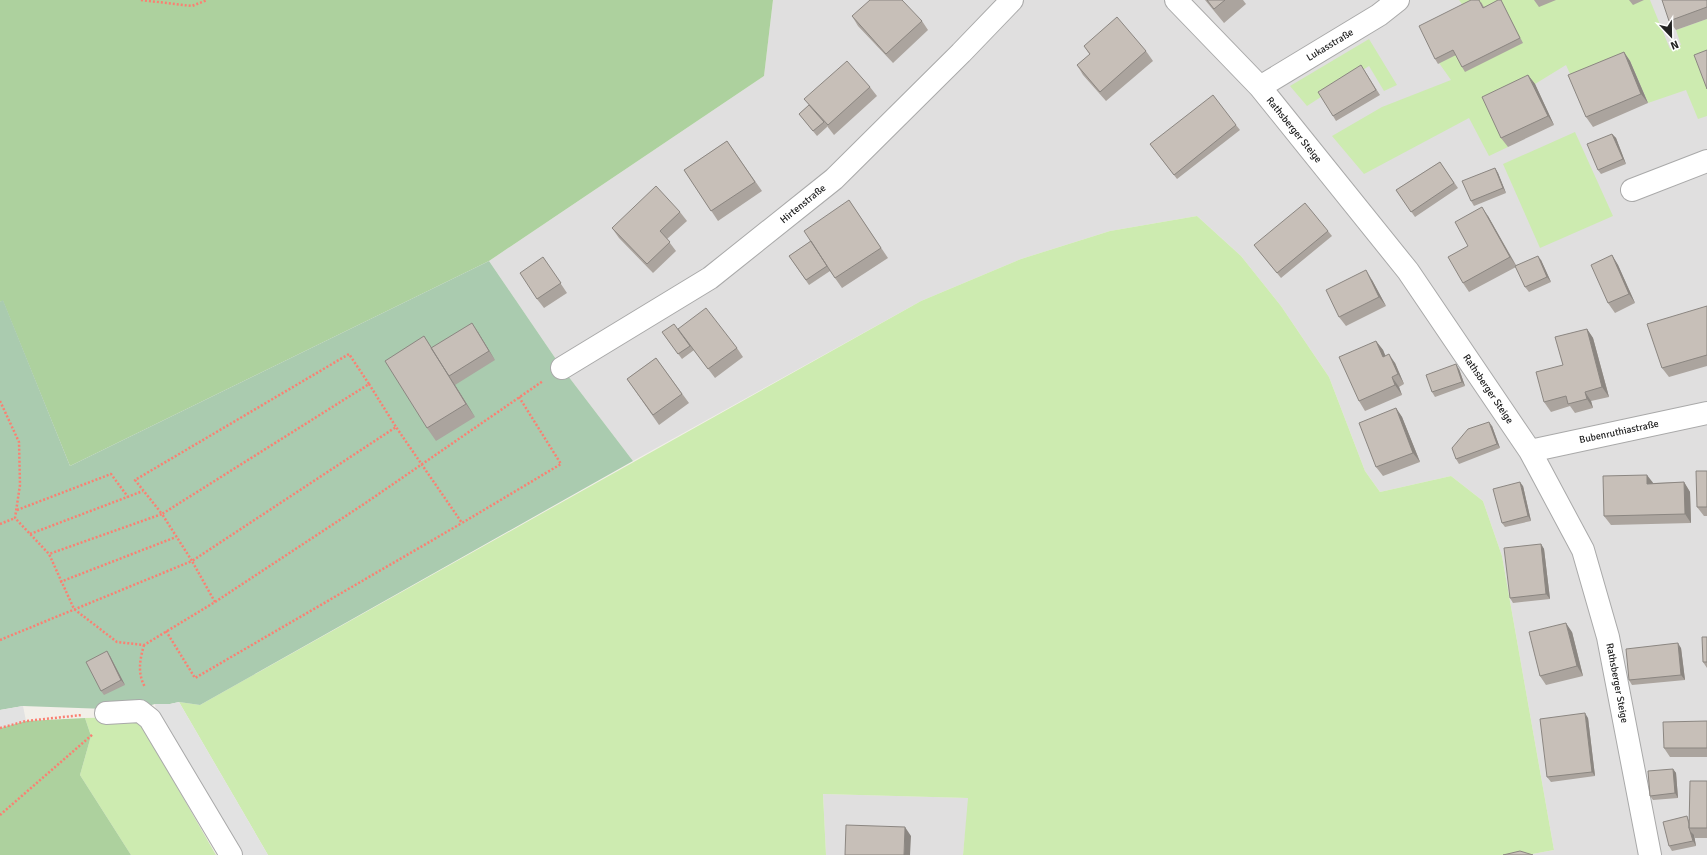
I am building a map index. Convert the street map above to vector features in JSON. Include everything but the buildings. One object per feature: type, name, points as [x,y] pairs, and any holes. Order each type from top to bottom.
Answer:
[{"type":"street","name":"Hirtenstraße","points":[[562,368],[710,278],[834,179],[961,53],[1012,0]]},
{"type":"street","name":"Rathsberger Steige","points":[[1176,0],[1260,87],[1408,271],[1530,451],[1583,550],[1608,637],[1650,855]]},
{"type":"street","name":"Lukasstraße","points":[[1260,87],[1378,15],[1398,0]]},
{"type":"street","points":[[1632,190],[1707,161]]},
{"type":"street","name":"Bubenruthiastraße","points":[[1530,451],[1707,413]]},
{"type":"street","points":[[113,712],[140,711],[150,719],[231,855]]},
{"type":"path","points":[[141,0],[192,6],[207,0]]},
{"type":"path","points":[[215,602],[192,561],[162,514],[135,480],[349,354],[396,427],[462,523]]},
{"type":"path","points":[[15,518],[49,554],[60,582],[74,609],[116,642],[144,645],[215,602],[367,502],[562,368]]},
{"type":"path","points":[[49,554],[162,514],[369,384]]},
{"type":"path","points":[[166,631],[195,678],[561,464],[519,397]]},
{"type":"path","points":[[0,401],[19,442],[20,485],[15,518]]},
{"type":"path","points":[[0,640],[192,561],[396,427]]},
{"type":"path","points":[[16,510],[111,474],[128,497]]},
{"type":"path","points":[[30,534],[143,491]]},
{"type":"path","points":[[0,524],[15,518]]},
{"type":"path","points":[[60,582],[176,537]]},
{"type":"path","points":[[144,645],[139,665],[142,682],[148,693]]},
{"type":"path","points":[[0,728],[26,721],[113,712]]},
{"type":"path","points":[[0,815],[113,712]]},
{"type":"shaded area","points":[[773,0],[1707,0],[1707,855],[1527,855],[1554,850],[1502,556],[1483,501],[1451,476],[1380,492],[1365,471],[1329,377],[1281,306],[1241,256],[1197,216],[1110,231],[1021,259],[921,301],[633,461],[562,368],[489,261],[764,76]]},
{"type":"shaded area","points":[[179,702],[268,855],[233,855],[157,720],[155,704],[170,704]]},
{"type":"shaded area","points":[[23,706],[26,721],[0,728],[0,710]]},
{"type":"shaded area","points":[[823,794],[969,798],[963,855],[826,855]]},
{"type":"green space","points":[[0,0],[773,0],[764,76],[489,261],[70,466],[3,301],[0,302]]},
{"type":"green space","points":[[1459,0],[1650,0],[1670,49],[1681,45],[1676,30],[1707,19],[1707,116],[1698,119],[1686,90],[1648,103],[1630,61],[1575,85],[1566,65],[1535,84],[1488,106],[1508,147],[1489,156],[1469,118],[1364,174],[1332,136],[1382,107],[1451,80],[1439,63],[1486,12],[1464,7]]},
{"type":"green space","points":[[1369,39],[1397,85],[1384,91],[1369,66],[1307,106],[1290,86]]},
{"type":"green space","points":[[1575,132],[1613,216],[1540,248],[1503,164]]},
{"type":"green space","points":[[1197,216],[1241,256],[1281,306],[1329,377],[1365,471],[1380,492],[1451,476],[1483,501],[1502,556],[1554,850],[1527,855],[963,855],[968,798],[823,794],[826,855],[268,855],[179,702],[200,705],[921,301],[1021,259],[1110,231]]},
{"type":"green space","points":[[489,261],[562,368],[633,461],[200,705],[179,702],[170,704],[155,704],[141,708],[106,709],[23,706],[0,710],[0,302],[3,300],[70,466]]},
{"type":"green space","points":[[133,717],[142,726],[216,855],[131,855],[80,775],[91,736],[85,718]]},
{"type":"green space","points":[[85,718],[91,736],[80,775],[131,855],[0,855],[0,728],[26,721]]}]
